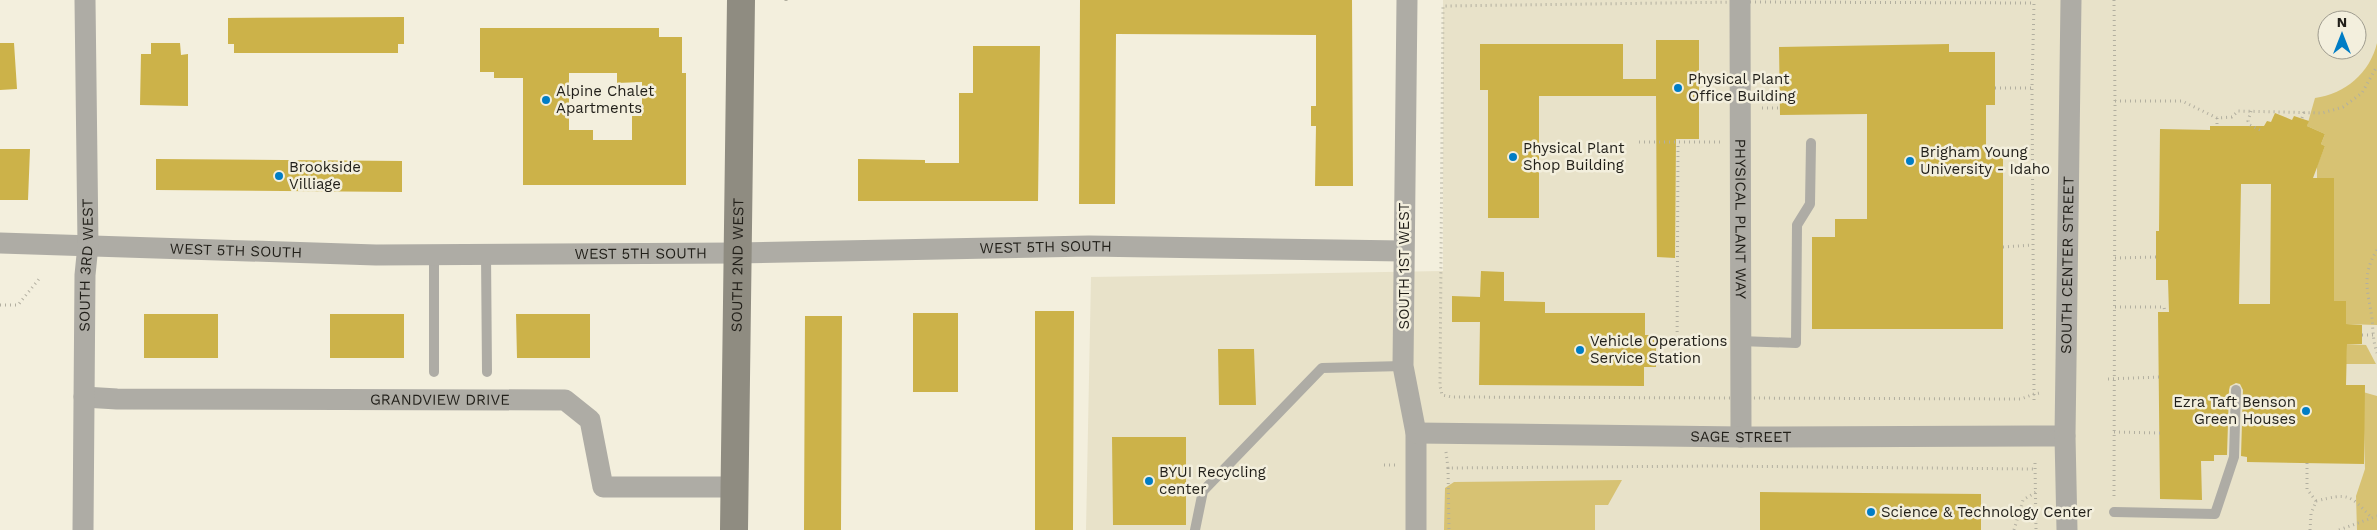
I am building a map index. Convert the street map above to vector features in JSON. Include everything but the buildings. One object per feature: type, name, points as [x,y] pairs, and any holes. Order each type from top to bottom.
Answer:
[{"type":"main road","name":"SOUTH 2ND WEST","points":[[734,530],[736,253],[741,0]]},
{"type":"street","name":"SOUTH 3RD WEST","points":[[83,530],[84,275],[88,244],[85,0]]},
{"type":"street","name":"SOUTH 1ST WEST","points":[[1407,0],[1403,366],[1416,433],[1416,530]]},
{"type":"street","name":"PHYSICAL PLANT WAY","points":[[1740,0],[1741,437]]},
{"type":"street","name":"SOUTH CENTER STREET","points":[[2067,530],[2065,436],[2071,0]]},
{"type":"street","name":"WEST 5TH SOUTH","points":[[0,243],[88,244],[376,255],[736,253],[1089,246],[1403,251]]},
{"type":"street","name":"GRANDVIEW DRIVE","points":[[84,397],[127,399],[565,400],[590,420],[603,487],[733,487]]},
{"type":"street","name":"SAGE STREET","points":[[1416,433],[1741,437],[2065,436]]},
{"type":"lane","points":[[1740,341],[1796,343],[1797,225],[1810,204],[1811,143]]},
{"type":"lane","points":[[434,254],[434,372]]},
{"type":"lane","points":[[486,254],[487,372]]},
{"type":"lane","points":[[1195,530],[1203,490],[1322,368],[1403,366]]},
{"type":"lane","points":[[2114,512],[2215,514],[2234,457],[2236,390]]},
{"type":"path","points":[[2114,0],[2114,512]]},
{"type":"path","points":[[2115,102],[2182,102],[2217,118],[2232,117],[2238,110],[2322,113],[2343,106],[2362,93],[2377,66]]},
{"type":"path","points":[[1995,88],[2032,88]]},
{"type":"path","points":[[1762,108],[1780,108]]},
{"type":"path","points":[[2251,111],[2248,121],[2250,125],[2262,130]]},
{"type":"path","points":[[2302,118],[2304,112]]},
{"type":"path","points":[[2217,118],[2217,126]]},
{"type":"path","points":[[1639,142],[1740,142]]},
{"type":"path","points":[[1677,362],[1678,142]]},
{"type":"path","points":[[2003,247],[2033,245]]},
{"type":"path","points":[[2377,250],[2368,268],[2367,282],[2377,353]]},
{"type":"path","points":[[2115,258],[2156,257]]},
{"type":"path","points":[[0,305],[18,305],[39,279]]},
{"type":"path","points":[[2115,308],[2164,306],[2165,312]]},
{"type":"path","points":[[2362,335],[2373,335]]},
{"type":"path","points":[[2108,379],[2159,378]]},
{"type":"path","points":[[2034,400],[2034,394],[2040,393]]},
{"type":"path","points":[[2114,432],[2160,433]]},
{"type":"path","points":[[1446,444],[1449,530]]},
{"type":"path","points":[[2035,463],[2036,530]]},
{"type":"path","points":[[2307,463],[2307,489],[2316,501]]},
{"type":"path","points":[[1448,468],[1714,466],[2035,469]]},
{"type":"path","points":[[2014,530],[2023,500],[2036,492]]},
{"type":"path","points":[[2316,501],[2338,495],[2352,498],[2372,518]]},
{"type":"path","points":[[2310,530],[2311,514],[2316,501]]},
{"type":"path","points":[[2339,530],[2377,516]]},
{"type":"shaded area","name":"Brigham Young University - Idaho","points":[[1443,0],[2377,0],[2377,530],[1086,530],[1091,277],[1443,271]]},
{"type":"shaded area","points":[[2377,43],[2377,325],[2346,324],[2346,302],[2334,301],[2334,178],[2317,178],[2317,166],[2325,146],[2321,144],[2325,134],[2307,126],[2315,98],[2336,92],[2355,80],[2369,64]]},
{"type":"shaded area","points":[[2347,344],[2366,345],[2376,364],[2346,364]]},
{"type":"shaded area","points":[[2363,392],[2377,396],[2377,530],[2357,530],[2356,496],[2365,469]]},
{"type":"shaded area","points":[[1622,480],[1608,505],[1595,505],[1595,530],[1444,530],[1445,488],[1454,482]]},
{"type":"place","name":"Physical Plant Office Building","points":[[1678,88]]},
{"type":"place","name":"Alpine Chalet Apartments","points":[[546,100]]},
{"type":"place","name":"Physical Plant Shop Building","points":[[1513,157]]},
{"type":"place","name":"Brigham Young University - Idaho","points":[[1910,161]]},
{"type":"place","name":"Brookside Villiage","points":[[279,176]]},
{"type":"place","name":"Vehicle Operations Service Station","points":[[1580,350]]},
{"type":"place","name":"Ezra Taft Benson Green Houses","points":[[2306,411]]},
{"type":"place","name":"BYUI Recycling center","points":[[1149,481]]},
{"type":"place","name":"Science & Technology Center","points":[[1871,512]]}]
